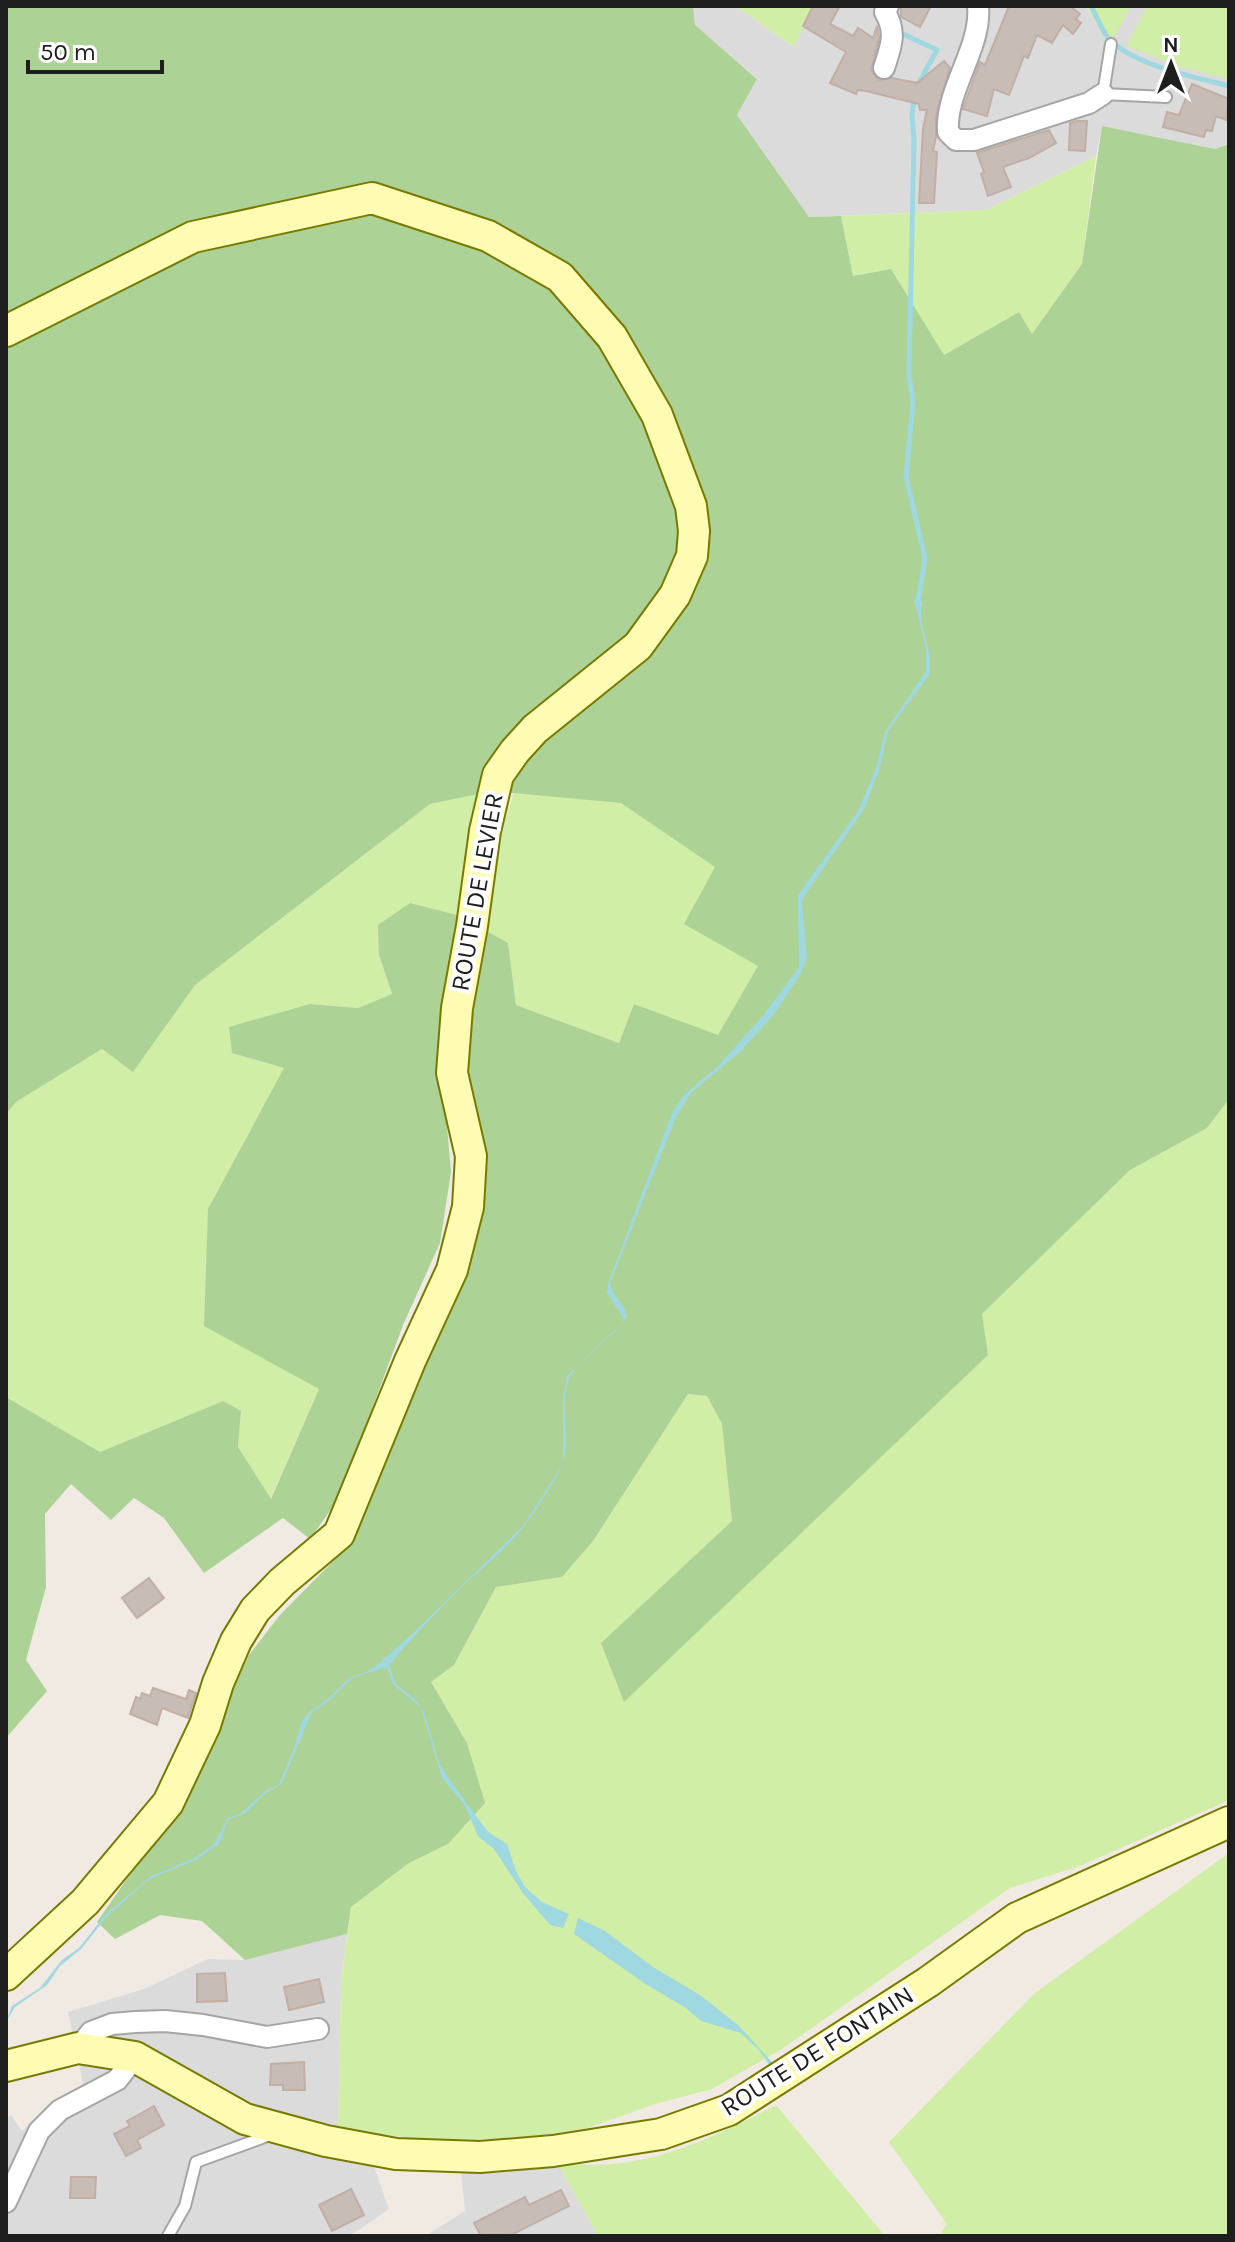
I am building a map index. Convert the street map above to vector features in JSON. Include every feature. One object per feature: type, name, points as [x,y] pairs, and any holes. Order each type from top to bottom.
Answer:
[{"type":"street","points":[[978,6],[979,15],[947,116],[948,132],[956,140],[974,140],[1089,103],[1103,94]]},
{"type":"street","points":[[880,8],[890,21],[894,39],[884,68]]},
{"type":"street","name":"ROUTE DE LEVIER","points":[[6,331],[193,237],[372,198],[488,236],[560,277],[612,337],[657,415],[691,506],[694,531],[692,556],[675,595],[638,646],[535,729],[498,775],[485,831],[457,1008],[452,1073],[471,1156],[468,1207],[452,1270],[410,1361],[339,1534],[282,1582],[255,1610],[236,1641],[205,1725],[168,1803],[85,1902],[6,1975]]},
{"type":"street","name":"ROUTE DE FONTAIN","points":[[6,2066],[78,2048],[135,2057],[245,2119],[283,2131],[396,2154],[480,2157],[553,2151],[661,2134],[729,2110],[928,1982],[1017,1918],[1229,1822]]},
{"type":"street","points":[[78,2048],[91,2032],[112,2024],[135,2022],[203,2025],[267,2037],[318,2029]]},
{"type":"street","points":[[6,2202],[39,2131],[60,2110],[117,2080],[135,2057]]},
{"type":"lane","points":[[1111,44],[1103,94],[1166,97]]},
{"type":"lane","points":[[168,2236],[185,2206],[196,2162],[283,2131]]},
{"type":"shaded area","points":[[693,6],[736,6],[794,47],[813,6],[1086,6],[1107,42],[1116,33],[1131,6],[1171,6],[1229,18],[1229,144],[1215,149],[1102,126],[1096,156],[986,210],[809,217],[737,115],[757,78],[695,25]]},
{"type":"shaded area","points":[[347,1934],[341,1981],[338,2129],[372,2161],[389,2209],[350,2236],[6,2236],[6,2119],[11,2115],[22,2131],[47,2107],[83,2084],[68,2012],[144,1989],[208,1959],[245,1960]]},
{"type":"shaded area","points":[[558,2164],[598,2236],[425,2236],[465,2211],[461,2172]]},
{"type":"green space","points":[[6,6],[693,6],[695,25],[757,79],[737,115],[809,217],[841,216],[853,276],[891,269],[944,355],[1019,312],[1032,334],[1082,264],[1102,126],[1215,149],[1229,144],[1229,1099],[1207,1128],[1130,1170],[982,1314],[988,1355],[624,1702],[601,1643],[732,1521],[722,1424],[707,1396],[688,1394],[593,1541],[562,1577],[496,1587],[454,1665],[431,1682],[467,1743],[485,1803],[448,1844],[409,1863],[351,1907],[347,1934],[245,1960],[202,1921],[160,1915],[115,1939],[97,1922],[177,1807],[249,1655],[280,1615],[353,1541],[377,1472],[461,1278],[464,1068],[471,998],[485,930],[508,943],[516,1005],[619,1043],[634,1004],[718,1035],[758,966],[684,924],[715,867],[621,803],[503,792],[522,757],[645,653],[704,531],[566,270],[373,188],[190,228],[6,321]]},
{"type":"green space","points":[[736,6],[813,6],[794,47]]},
{"type":"green space","points":[[1086,6],[1131,6],[1116,34],[1107,42]]},
{"type":"green space","points":[[1147,6],[1229,6],[1229,79],[1178,66],[1127,46]]},
{"type":"green space","points":[[1096,156],[1082,264],[1032,334],[1019,312],[944,355],[891,269],[853,276],[841,216],[986,210]]},
{"type":"green space","points":[[371,209],[484,246],[553,285],[603,343],[648,419],[684,532],[666,590],[630,639],[483,793],[430,804],[195,985],[133,1072],[102,1049],[16,1102],[6,1114],[6,343],[197,247]]},
{"type":"green space","points":[[514,792],[621,803],[716,867],[758,966],[718,1036],[634,1004],[619,1043],[516,1005],[508,943],[485,930],[499,840]]},
{"type":"green space","points":[[482,793],[457,915],[410,903],[379,955],[392,994],[358,1008],[310,1004],[232,1053],[285,1068],[208,1209],[319,1389],[270,1500],[238,1447],[241,1412],[223,1401],[100,1452],[6,1397],[6,1114],[16,1102],[102,1049],[133,1071],[195,985],[430,804]]},
{"type":"green space","points":[[410,903],[457,915],[439,1034],[451,1172],[440,1243],[403,1325],[339,1498],[310,1539],[283,1518],[204,1573],[164,1518],[134,1498],[111,1520],[71,1484],[45,1514],[46,1587],[26,1660],[47,1691],[6,1738],[6,1397],[100,1452],[223,1401],[241,1411],[238,1447],[271,1499],[319,1389],[204,1326],[208,1209],[284,1068],[232,1053],[229,1027],[310,1004],[358,1008],[392,994],[379,955],[378,925]]},
{"type":"green space","points":[[1229,1099],[1229,1800],[1080,1866],[1010,1888],[782,2049],[712,2089],[655,2104],[588,2128],[523,2138],[437,2141],[338,2129],[341,1981],[351,1907],[409,1863],[448,1844],[467,1743],[431,1682],[454,1665],[496,1587],[562,1577],[593,1541],[688,1394],[707,1396],[722,1424],[732,1521],[601,1643],[988,1355],[981,1315],[1130,1170],[1207,1128]]},
{"type":"green space","points":[[1229,1853],[1229,2236],[939,2236],[947,2224],[889,2142],[1035,1993]]},
{"type":"green space","points":[[776,2105],[885,2236],[598,2236],[558,2164],[614,2164],[657,2156],[718,2134]]},
{"type":"water","points":[[914,600],[923,601],[921,620],[929,656],[929,675],[888,731],[879,771],[864,809],[805,895],[802,903],[807,958],[800,975],[774,1014],[741,1051],[692,1092],[677,1115],[610,1283],[626,1312],[627,1317],[619,1326],[624,1319],[607,1293],[608,1284],[673,1111],[684,1095],[718,1066],[762,1017],[799,967],[798,895],[858,811],[875,771],[885,732],[926,671],[926,648]]},
{"type":"water","points":[[581,1363],[572,1373],[566,1391],[563,1462],[563,1400],[567,1376]]},
{"type":"water","points":[[561,1467],[541,1503],[515,1537],[445,1604],[389,1665],[396,1684],[416,1700],[424,1712],[439,1763],[447,1776],[488,1832],[507,1844],[525,1887],[542,1902],[569,1914],[563,1928],[550,1925],[523,1893],[494,1849],[478,1836],[464,1804],[442,1778],[421,1708],[393,1684],[387,1667],[352,1678],[328,1702],[312,1712],[282,1783],[262,1796],[246,1813],[228,1820],[219,1844],[196,1860],[143,1884],[106,1918],[81,1949],[60,1966],[47,1985],[15,2007],[6,2022],[12,2006],[40,1988],[62,1960],[79,1948],[105,1915],[151,1876],[193,1859],[214,1844],[228,1818],[240,1814],[264,1792],[279,1784],[301,1723],[310,1711],[328,1699],[349,1678],[376,1666],[413,1633],[523,1526]]},
{"type":"water","points":[[578,1918],[605,1931],[653,1967],[700,1995],[738,2025],[781,2072],[771,2068],[760,2051],[741,2033],[701,2021],[574,1934]]},
{"type":"building","points":[[813,6],[840,6],[830,24],[853,36],[858,28],[873,38],[877,26],[879,38],[871,70],[879,80],[892,78],[917,83],[944,61],[950,68],[936,116],[934,203],[919,203],[927,110],[920,110],[919,104],[866,91],[858,90],[856,94],[830,83],[846,52],[803,26]]},
{"type":"building","points":[[901,6],[931,6],[920,27],[901,17]]},
{"type":"building","points":[[1009,6],[1070,6],[1080,14],[1076,19],[1081,23],[1073,34],[1063,25],[1052,43],[1037,35],[1028,58],[1024,56],[1009,95],[994,89],[987,116],[963,109],[980,62],[985,65]]},
{"type":"building","points":[[1192,84],[1229,99],[1226,120],[1216,116],[1212,131],[1206,130],[1204,137],[1163,127],[1167,112],[1179,115]]},
{"type":"building","points":[[1087,121],[1085,151],[1069,150],[1070,123]]},
{"type":"building","points":[[1049,130],[1056,143],[1029,158],[1003,167],[1011,187],[988,196],[977,153]]},
{"type":"building","points":[[149,1578],[164,1598],[137,1618],[122,1598]]},
{"type":"building","points":[[153,1688],[186,1699],[189,1690],[196,1693],[188,1718],[162,1708],[157,1725],[130,1714],[136,1697],[140,1699],[142,1693],[150,1696]]},
{"type":"building","points":[[225,1973],[227,2001],[197,2002],[197,1974]]},
{"type":"building","points":[[319,1979],[324,2002],[289,2010],[284,1987]]},
{"type":"building","points":[[304,2062],[305,2090],[283,2090],[283,2085],[270,2085],[271,2064]]},
{"type":"building","points":[[154,2106],[164,2125],[137,2140],[141,2148],[126,2156],[114,2134],[130,2126],[127,2121]]},
{"type":"building","points":[[71,2177],[96,2177],[95,2198],[70,2198]]},
{"type":"building","points":[[351,2189],[364,2215],[332,2231],[319,2205]]},
{"type":"building","points":[[561,2190],[569,2206],[509,2236],[481,2236],[474,2223],[525,2197],[529,2205]]},
{"type":"waterway","points":[[1091,6],[1106,35],[1129,54],[1181,74],[1229,86]]},
{"type":"waterway","points":[[903,34],[937,50],[916,88]]},
{"type":"waterway","points":[[914,97],[909,374],[913,402],[906,477],[925,558],[918,601]]}]
